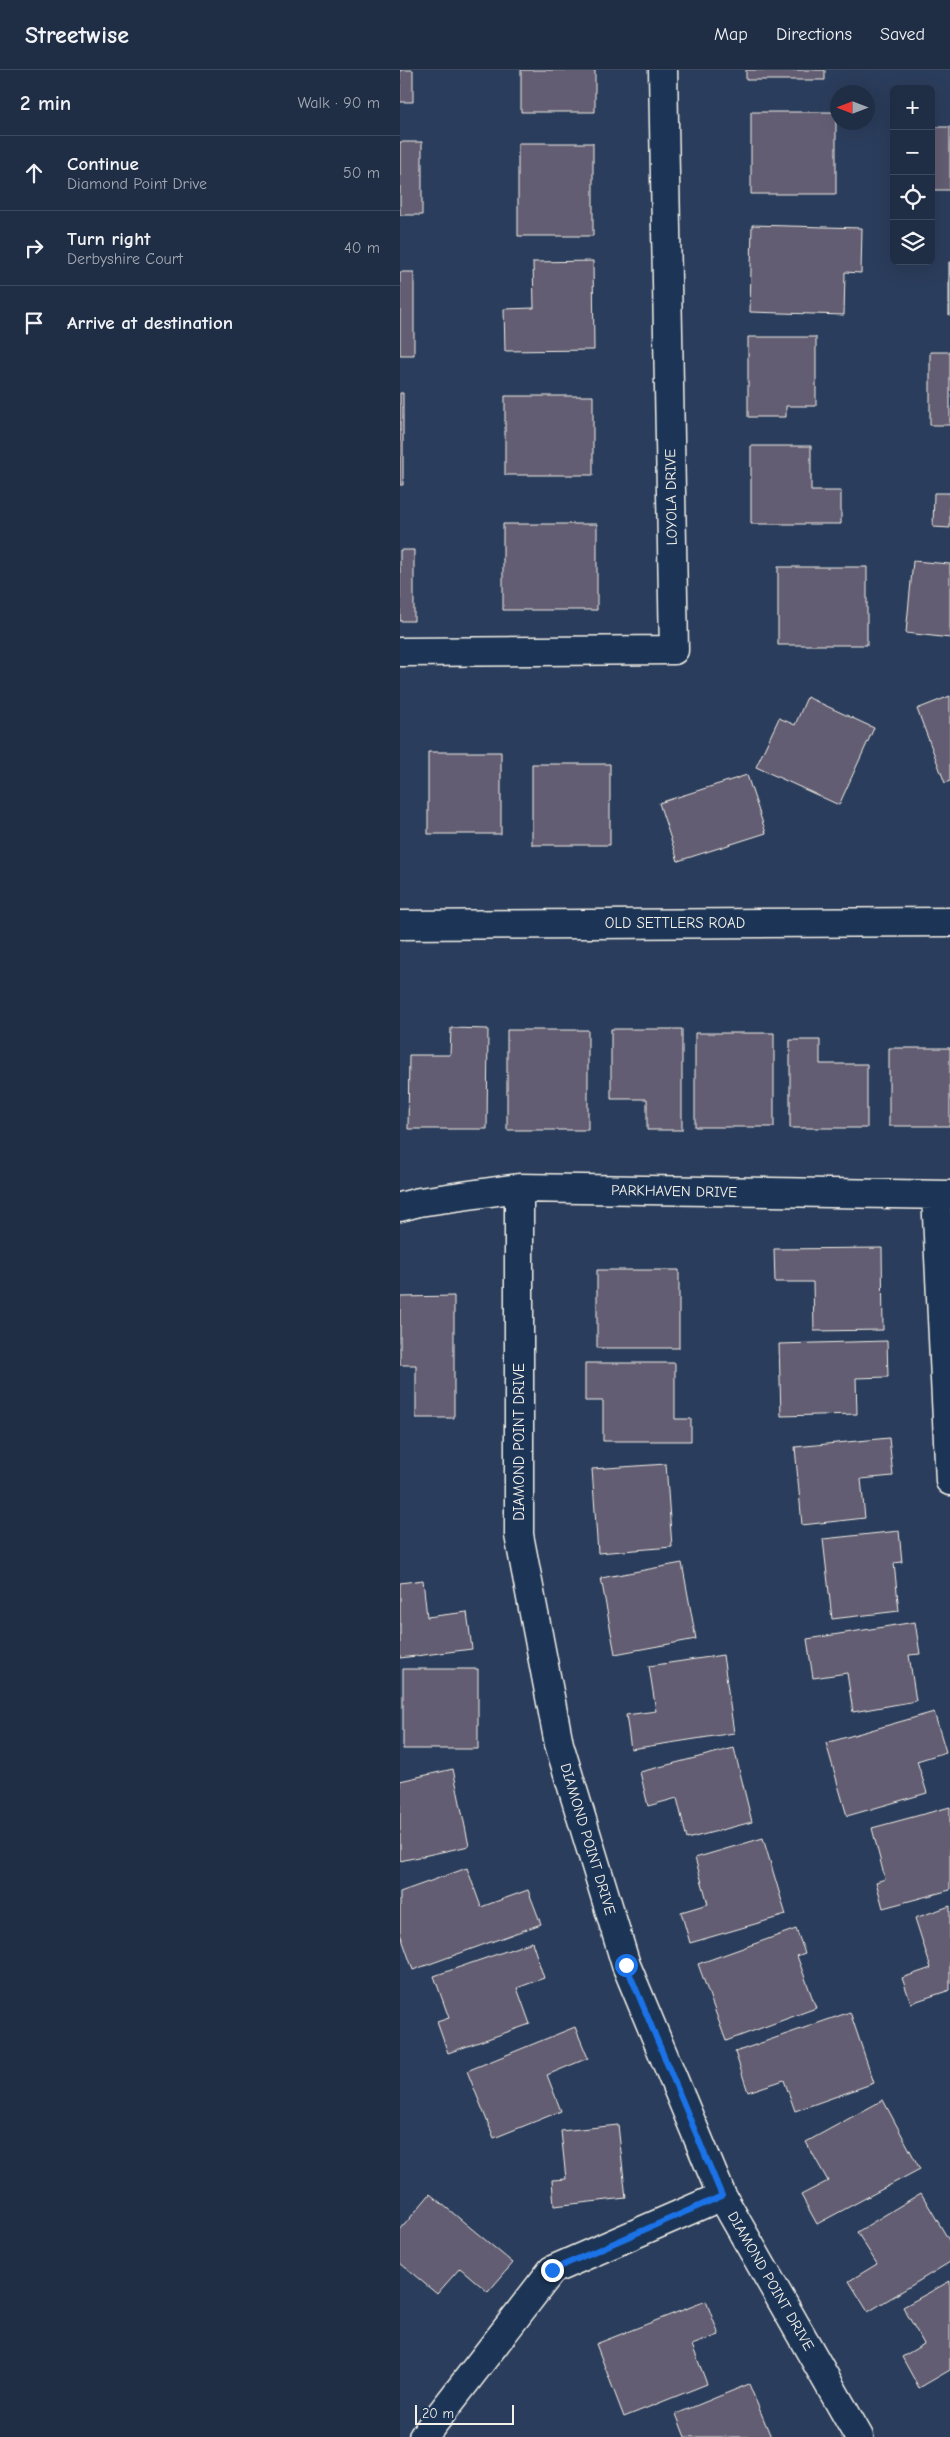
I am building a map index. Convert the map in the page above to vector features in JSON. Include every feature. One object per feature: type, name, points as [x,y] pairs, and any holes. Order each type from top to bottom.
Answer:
[{"type":"street","name":"LOYOLA DRIVE","points":[[400,652],[674,650],[663,70]]},
{"type":"street","name":"OLD SETTLERS ROAD","points":[[400,925],[950,922]]},
{"type":"street","name":"PARKHAVEN DRIVE","points":[[400,1207],[419,1202],[519,1188],[943,1195]]},
{"type":"street","name":"DIAMOND POINT DRIVE","points":[[519,1188],[519,1535],[559,1744],[626,1965],[722,2196],[859,2437]]},
{"type":"street","points":[[943,1195],[950,1481]]},
{"type":"street","points":[[422,2437],[552,2270],[722,2196]]},
{"type":"building","points":[[400,70],[413,70],[413,102],[400,102]]},
{"type":"building","points":[[521,70],[595,70],[595,112],[521,112]]},
{"type":"building","points":[[746,70],[825,70],[825,80],[746,80]]},
{"type":"building","points":[[751,112],[830,112],[830,130],[836,130],[836,194],[751,194]]},
{"type":"building","points":[[935,127],[950,127],[950,190],[935,190]]},
{"type":"building","points":[[400,142],[422,142],[422,215],[400,215]]},
{"type":"building","points":[[518,143],[593,143],[593,236],[518,236]]},
{"type":"building","points":[[752,225],[862,228],[861,273],[845,272],[844,315],[750,312]]},
{"type":"building","points":[[593,261],[594,350],[505,351],[504,309],[534,308],[533,262]]},
{"type":"building","points":[[950,262],[950,315],[949,315]]},
{"type":"building","points":[[400,272],[414,272],[414,355],[400,355]]},
{"type":"building","points":[[748,337],[816,337],[816,406],[786,406],[786,417],[748,417]]},
{"type":"building","points":[[930,352],[950,352],[950,425],[930,425]]},
{"type":"building","points":[[400,393],[403,393],[403,485],[400,485]]},
{"type":"building","points":[[505,396],[593,396],[593,475],[505,475]]},
{"type":"building","points":[[751,446],[811,446],[811,491],[841,491],[841,524],[751,524]]},
{"type":"building","points":[[934,493],[950,493],[950,528],[933,527]]},
{"type":"building","points":[[503,524],[597,524],[597,610],[503,610]]},
{"type":"building","points":[[400,550],[414,550],[414,621],[400,621]]},
{"type":"building","points":[[913,561],[950,564],[950,638],[906,633]]},
{"type":"building","points":[[778,567],[867,567],[867,645],[778,645]]},
{"type":"building","points":[[950,696],[950,781],[945,783],[917,709]]},
{"type":"building","points":[[807,697],[874,728],[839,805],[756,767],[779,718],[795,725]]},
{"type":"building","points":[[428,752],[501,752],[501,834],[428,834]]},
{"type":"building","points":[[532,764],[610,764],[610,845],[532,845]]},
{"type":"building","points":[[747,775],[766,833],[678,861],[659,803]]},
{"type":"building","points":[[451,1028],[488,1029],[487,1129],[408,1129],[409,1055],[450,1055]]},
{"type":"building","points":[[611,1029],[682,1029],[682,1130],[647,1130],[647,1099],[611,1099]]},
{"type":"building","points":[[507,1030],[588,1030],[588,1130],[507,1130]]},
{"type":"building","points":[[695,1033],[774,1033],[774,1127],[695,1127]]},
{"type":"building","points":[[790,1040],[820,1040],[820,1064],[867,1064],[867,1128],[790,1128]]},
{"type":"building","points":[[889,1048],[950,1048],[950,1126],[889,1126]]},
{"type":"building","points":[[882,1248],[883,1330],[814,1331],[813,1282],[775,1282],[774,1249]]},
{"type":"building","points":[[597,1270],[679,1270],[679,1348],[597,1348]]},
{"type":"building","points":[[454,1296],[454,1418],[416,1418],[416,1365],[400,1365],[400,1297]]},
{"type":"building","points":[[887,1341],[888,1377],[856,1378],[857,1414],[781,1416],[779,1344]]},
{"type":"building","points":[[585,1363],[675,1363],[675,1419],[691,1419],[691,1441],[603,1441],[603,1401],[585,1401]]},
{"type":"building","points":[[889,1438],[893,1476],[861,1479],[865,1518],[802,1525],[795,1447]]},
{"type":"building","points":[[666,1464],[672,1547],[598,1553],[592,1469]]},
{"type":"building","points":[[899,1531],[902,1562],[894,1563],[899,1611],[832,1619],[823,1539]]},
{"type":"building","points":[[682,1563],[696,1639],[615,1654],[601,1578]]},
{"type":"building","points":[[423,1580],[427,1617],[467,1612],[472,1649],[400,1658],[400,1583]]},
{"type":"building","points":[[915,1622],[920,1654],[909,1655],[916,1701],[853,1712],[847,1673],[813,1678],[807,1639]]},
{"type":"building","points":[[723,1655],[734,1733],[631,1749],[626,1715],[656,1711],[649,1666]]},
{"type":"building","points":[[403,1669],[478,1669],[478,1749],[403,1749]]},
{"type":"building","points":[[934,1712],[946,1752],[917,1761],[927,1793],[847,1816],[826,1743]]},
{"type":"building","points":[[734,1748],[752,1822],[687,1839],[677,1798],[648,1806],[640,1772]]},
{"type":"building","points":[[453,1769],[469,1846],[400,1861],[400,1781]]},
{"type":"building","points":[[950,1807],[950,1890],[883,1908],[876,1882],[885,1879],[872,1828]]},
{"type":"building","points":[[763,1838],[786,1915],[690,1943],[681,1912],[708,1904],[695,1858]]},
{"type":"building","points":[[467,1868],[481,1907],[528,1890],[541,1924],[413,1970],[400,1933],[400,1892]]},
{"type":"building","points":[[950,1906],[950,1990],[911,2003],[902,1978],[931,1968],[915,1918]]},
{"type":"building","points":[[796,1929],[805,1953],[797,1956],[816,2008],[726,2041],[698,1964]]},
{"type":"building","points":[[532,1942],[544,1978],[517,1988],[530,2024],[448,2053],[437,2022],[449,2018],[434,1976]]},
{"type":"building","points":[[850,2012],[874,2083],[795,2111],[784,2080],[748,2092],[735,2052]]},
{"type":"building","points":[[575,2027],[588,2058],[547,2075],[561,2111],[494,2138],[467,2071]]},
{"type":"building","points":[[883,2100],[920,2169],[817,2224],[801,2195],[828,2181],[806,2142]]},
{"type":"building","points":[[618,2125],[626,2198],[554,2206],[552,2180],[566,2179],[561,2131]]},
{"type":"building","points":[[921,2193],[950,2242],[950,2262],[868,2312],[849,2281],[877,2264],[857,2232]]},
{"type":"building","points":[[430,2194],[513,2263],[488,2292],[460,2268],[437,2294],[400,2263],[400,2230]]},
{"type":"building","points":[[950,2281],[950,2370],[919,2388],[902,2357],[924,2344],[903,2307]]},
{"type":"building","points":[[706,2301],[719,2335],[692,2345],[707,2384],[624,2417],[596,2344]]},
{"type":"building","points":[[749,2384],[771,2437],[685,2437],[676,2414]]},
{"type":"route","points":[[552,2270],[722,2196],[626,1965]]}]
